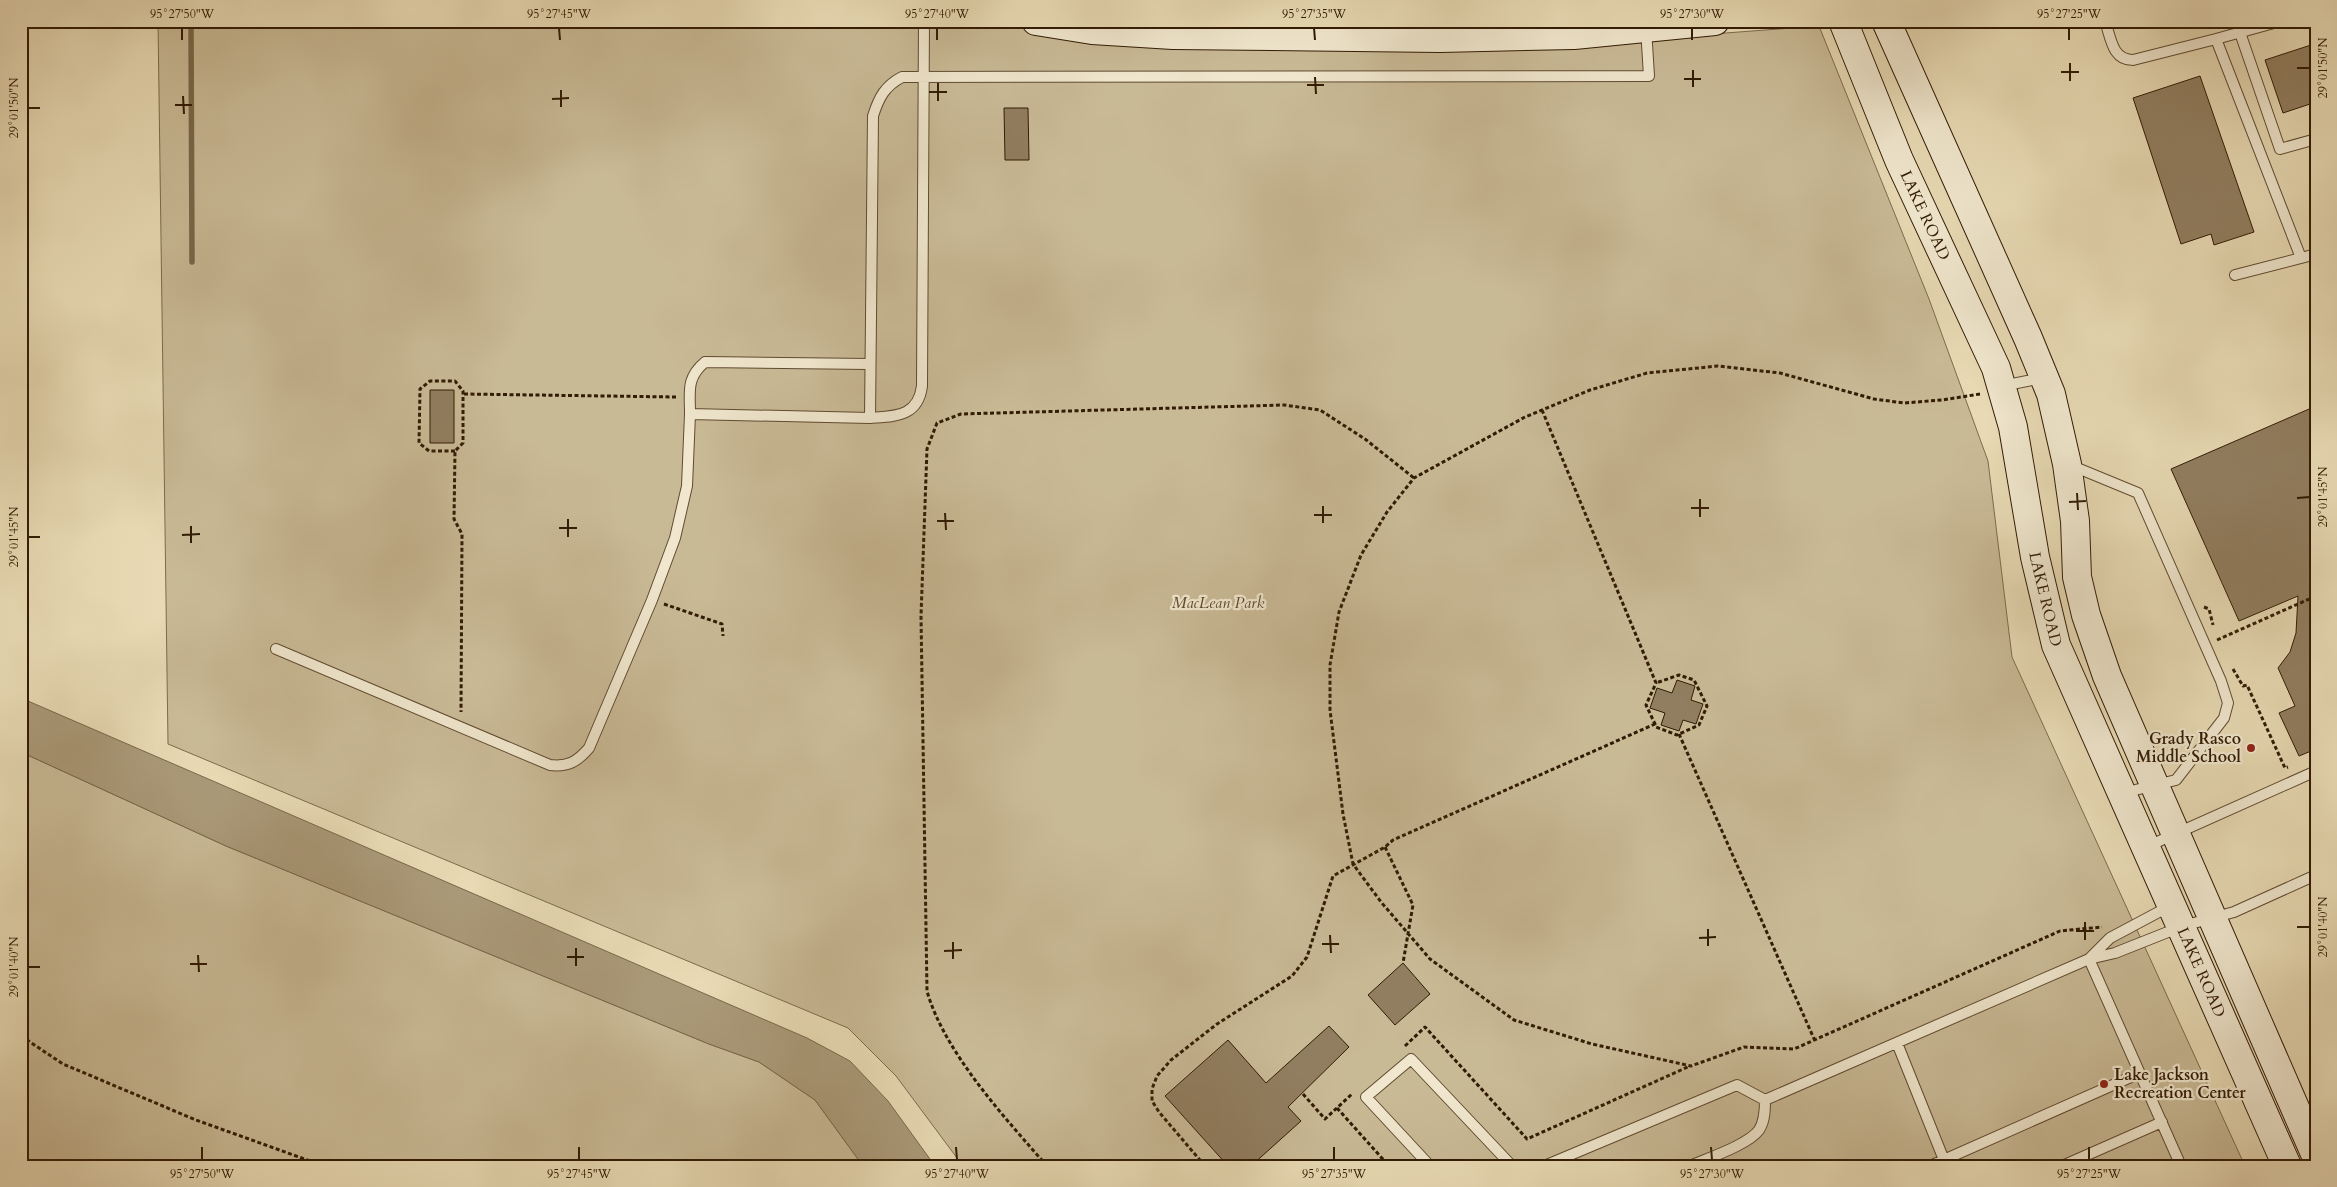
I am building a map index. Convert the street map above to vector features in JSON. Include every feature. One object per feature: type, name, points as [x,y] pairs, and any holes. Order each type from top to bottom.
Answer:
[{"type":"street","points":[[1036,21],[1092,30],[1164,35],[1326,38],[1574,35],[1715,21]]},
{"type":"street","name":"LAKE ROAD","points":[[1843,21],[1899,160],[1996,368],[1991,390],[2013,427],[2035,557],[2056,645],[2287,1166]]},
{"type":"street","name":"LAKE ROAD","points":[[1886,21],[2028,338],[2050,394],[2067,464],[2075,521],[2077,577],[2086,615],[2107,676],[2316,1156]]},
{"type":"lane","points":[[690,414],[870,418],[900,415],[912,409],[921,397],[922,78],[924,21]]},
{"type":"lane","points":[[2105,21],[2117,55],[2124,60],[2133,60],[2282,21]]},
{"type":"lane","points":[[2236,21],[2280,149],[2316,139]]},
{"type":"lane","points":[[870,418],[869,364],[873,116],[878,98],[890,83],[902,77],[1649,76],[1646,27]]},
{"type":"lane","points":[[2216,39],[2301,258]]},
{"type":"lane","points":[[2235,275],[2316,254]]},
{"type":"lane","points":[[276,649],[550,765],[564,767],[579,760],[589,748],[652,600],[675,538],[687,486],[690,385],[694,372],[705,362],[869,364]]},
{"type":"lane","points":[[1991,390],[2044,378]]},
{"type":"lane","points":[[2067,464],[2138,493],[2221,681],[2228,702],[2224,718],[2176,780],[2122,793]]},
{"type":"lane","points":[[2146,847],[2316,770]]},
{"type":"lane","points":[[2089,958],[2110,938],[2177,916],[2212,920],[2316,875]]},
{"type":"lane","points":[[1765,1100],[2089,958],[2115,953],[2177,916]]},
{"type":"lane","points":[[2089,958],[2182,1166]]},
{"type":"lane","points":[[1897,1043],[1945,1163]]},
{"type":"lane","points":[[1430,1166],[1366,1097],[1411,1059],[1512,1166]]},
{"type":"lane","points":[[1930,1166],[1945,1163],[2140,1073]]},
{"type":"lane","points":[[1544,1166],[1737,1085],[1765,1100]]},
{"type":"lane","points":[[1690,1166],[1749,1139],[1759,1129],[1764,1114],[1765,1100]]},
{"type":"lane","points":[[2062,1166],[2162,1122]]},
{"type":"path","points":[[1691,1066],[1592,1044],[1514,1020],[1430,960],[1380,902],[1353,864],[1343,814],[1330,710],[1330,665],[1339,612],[1361,555],[1387,512],[1414,478],[1466,448],[1542,410],[1590,390],[1647,373],[1718,366],[1780,373],[1874,399],[1904,403],[1942,400],[1991,390]]},
{"type":"path","points":[[430,381],[455,381],[464,394],[464,443],[455,450],[429,451],[420,443],[420,389],[430,381]]},
{"type":"path","points":[[464,394],[690,397]]},
{"type":"path","points":[[1047,1166],[974,1077],[940,1024],[927,991],[921,616],[927,449],[937,423],[961,414],[1284,405],[1320,410],[1365,439],[1414,478]]},
{"type":"path","points":[[1542,410],[1656,682],[1646,705],[1656,727],[1679,734],[1699,725],[1707,706],[1694,680],[1679,675],[1656,682]]},
{"type":"path","points":[[455,450],[454,519],[462,534],[460,727]]},
{"type":"path","points":[[2216,641],[2316,596]]},
{"type":"path","points":[[652,600],[722,624],[723,636]]},
{"type":"path","points":[[1205,1166],[1159,1112],[1152,1101],[1152,1089],[1158,1076],[1170,1060],[1217,1024],[1292,976],[1307,957],[1333,876],[1385,847],[1393,840],[1655,724]]},
{"type":"path","points":[[1679,734],[1815,1041]]},
{"type":"path","points":[[1385,847],[1414,905],[1402,963]]},
{"type":"path","points":[[1398,1052],[1425,1027],[1527,1139],[1691,1066],[1744,1047],[1794,1049],[2060,931],[2109,926]]},
{"type":"path","points":[[21,1036],[63,1064],[196,1120],[324,1166]]},
{"type":"path","points":[[1303,1094],[1325,1119],[1357,1090]]},
{"type":"path","points":[[1337,1108],[1389,1166]]},
{"type":"green space","name":"MacLean Park","points":[[158,21],[1019,21],[1051,29],[1592,43],[1819,26],[1929,299],[1988,461],[2012,657],[2245,1166],[963,1166],[896,1076],[848,1028],[168,744]]},
{"type":"green space","points":[[21,752],[226,846],[709,1044],[759,1062],[815,1100],[863,1166],[21,1166]]},
{"type":"shaded area","points":[[21,698],[807,1038],[850,1061],[888,1101],[935,1166],[863,1166],[815,1100],[759,1062],[709,1044],[226,846],[21,752]]},
{"type":"building","points":[[2311,45],[2316,60],[2316,102],[2283,113],[2265,60]]},
{"type":"building","points":[[2200,76],[2254,232],[2214,245],[2211,234],[2181,244],[2133,98]]},
{"type":"building","points":[[1004,108],[1028,108],[1029,160],[1005,160]]},
{"type":"building","points":[[430,390],[454,390],[454,443],[430,443]]},
{"type":"building","points":[[2316,406],[2316,749],[2299,756],[2279,713],[2295,706],[2278,668],[2290,652],[2296,633],[2298,596],[2239,621],[2171,469]]},
{"type":"building","points":[[1677,680],[1695,686],[1691,700],[1703,704],[1696,724],[1683,720],[1679,731],[1661,725],[1665,713],[1650,708],[1657,688],[1672,693]]},
{"type":"building","points":[[1403,963],[1430,994],[1395,1025],[1368,995]]},
{"type":"building","points":[[1329,1026],[1349,1047],[1288,1107],[1301,1121],[1251,1166],[1228,1166],[1165,1096],[1228,1040],[1266,1083]]},
{"type":"waterway","points":[[191,21],[192,262]]},
{"type":"place","name":"Grady Rasco Middle School","points":[[2251,748]]},
{"type":"place","name":"Lake Jackson Recreation Center","points":[[2104,1084]]}]
